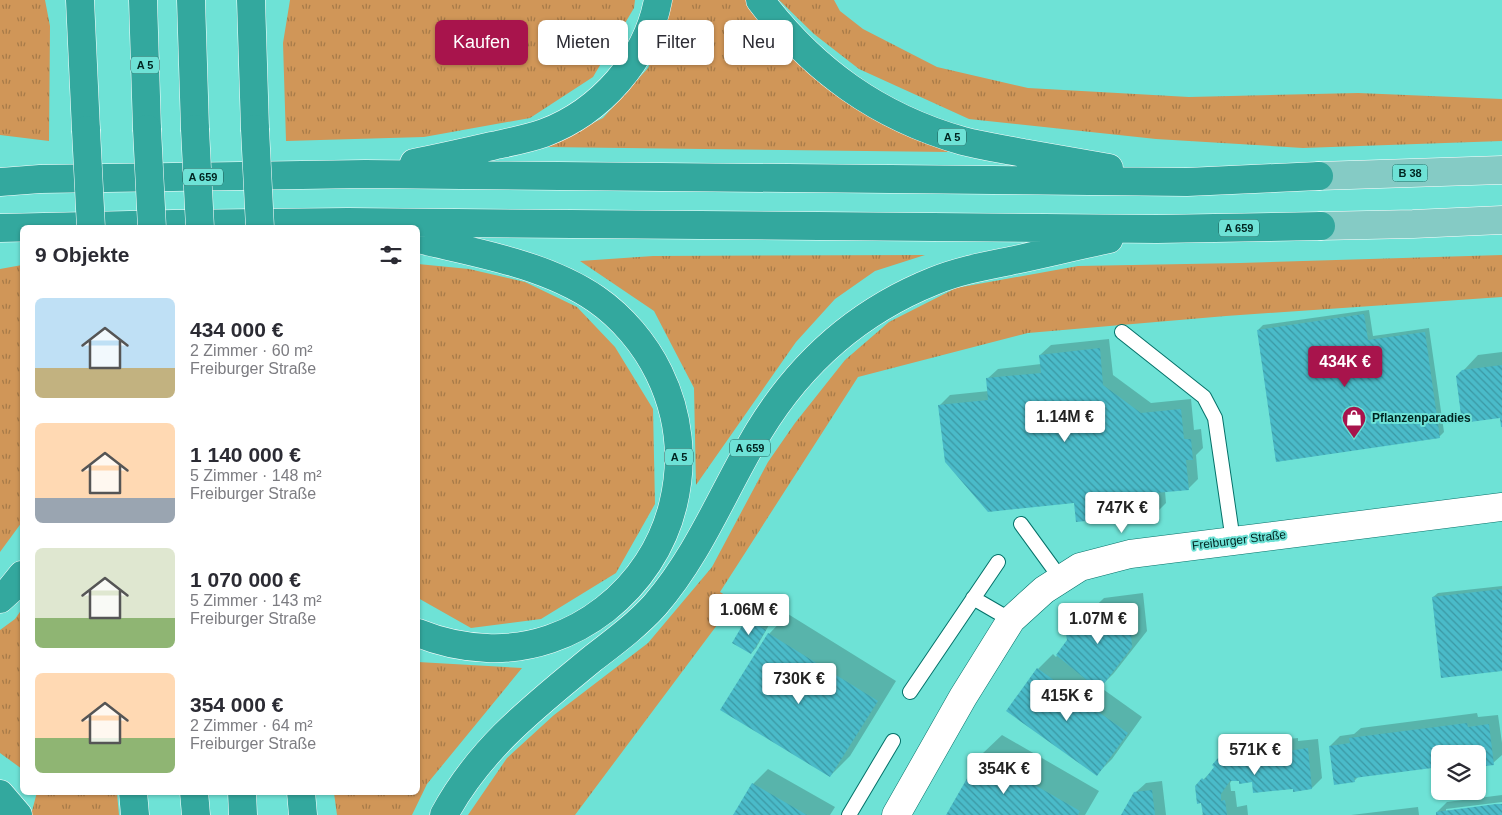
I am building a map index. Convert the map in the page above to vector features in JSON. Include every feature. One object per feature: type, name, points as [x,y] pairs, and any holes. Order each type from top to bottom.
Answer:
[{"type":"highway","points":[[80,0],[92,225]]},
{"type":"highway","name":"A 5","points":[[143,0],[152,225]]},
{"type":"highway","points":[[191,0],[200,225]]},
{"type":"highway","points":[[251,0],[260,225]]},
{"type":"highway","points":[[252,56],[268,0]]},
{"type":"highway","name":"A 659","points":[[365,174],[523,140],[563,125],[598,102],[627,70],[639,52],[649,30],[658,0]]},
{"type":"highway","name":"A 5","points":[[760,0],[798,45],[821,66],[874,104],[903,119],[964,141],[1187,182]]},
{"type":"highway","points":[[0,172],[40,179]]},
{"type":"highway","name":"A 659","points":[[0,182],[40,179],[365,174],[1187,182],[1319,176]]},
{"type":"highway","name":"A 659","points":[[130,225],[360,225]]},
{"type":"highway","name":"A 659","points":[[420,225],[1157,229],[1320,226]]},
{"type":"highway","name":"A 659","points":[[0,228],[20,228]]},
{"type":"highway","name":"A 659","points":[[444,815],[467,778],[493,745],[524,715],[619,638],[654,606],[695,550],[759,431],[785,394],[813,360],[846,332],[881,307],[935,280],[964,271],[1157,229]]},
{"type":"highway","name":"A 5","points":[[420,239],[533,269],[564,282],[596,299],[620,320],[653,361],[665,386],[673,411],[679,464],[670,516],[660,541],[647,564],[631,586],[612,605],[590,620],[542,641],[516,646],[489,648],[462,646],[436,640],[420,634]]},
{"type":"highway","points":[[0,599],[20,578]]},
{"type":"highway","points":[[0,794],[18,815]]},
{"type":"highway","points":[[133,795],[135,815]]},
{"type":"highway","points":[[194,795],[196,815]]},
{"type":"highway","points":[[242,795],[243,815]]},
{"type":"highway","points":[[301,795],[303,815]]},
{"type":"main road","name":"B 38","points":[[1319,176],[1502,170]]},
{"type":"main road","points":[[1320,226],[1502,220]]},
{"type":"street","name":"Freiburger Straße","points":[[896,815],[963,697],[1011,620],[1044,590],[1080,567],[1130,554],[1502,507]]},
{"type":"lane","points":[[1122,332],[1204,397],[1215,418],[1232,541]]},
{"type":"lane","points":[[1021,524],[1061,579]]},
{"type":"lane","points":[[910,692],[998,562]]},
{"type":"lane","points":[[973,598],[1011,620]]},
{"type":"lane","points":[[849,815],[893,741]]},
{"type":"green space","points":[[0,0],[45,0],[50,26],[49,141],[0,135]]},
{"type":"green space","points":[[290,0],[635,0],[634,8],[627,20],[538,20],[538,65],[600,65],[593,77],[530,118],[424,137],[286,141],[283,43]]},
{"type":"green space","points":[[668,0],[751,0],[771,20],[724,20],[724,65],[793,65],[793,42],[865,113],[949,152],[545,147],[603,118],[649,65],[714,65],[714,20],[666,20]]},
{"type":"green space","points":[[779,0],[834,0],[840,11],[863,29],[937,67],[1028,88],[1189,97],[1358,93],[1502,99],[1502,141],[1303,148],[1156,139],[969,119],[859,69],[814,34]]},
{"type":"green space","points":[[925,255],[875,271],[835,299],[796,342],[696,485],[694,388],[654,311],[580,261],[653,256]]},
{"type":"green space","points":[[1502,255],[1502,297],[1226,316],[1028,333],[858,377],[720,592],[735,601],[575,815],[468,815],[507,758],[554,715],[648,643],[712,567],[768,462],[795,423],[845,360],[889,322],[956,288],[1078,266]]},
{"type":"green space","points":[[420,264],[469,269],[525,282],[577,307],[615,347],[653,409],[655,504],[616,573],[541,619],[471,628],[420,599]]},
{"type":"green space","points":[[20,265],[20,525],[0,552],[0,269]]},
{"type":"green space","points":[[20,612],[20,768],[0,753],[0,630],[15,619]]},
{"type":"green space","points":[[420,662],[522,668],[427,784],[412,815],[337,815],[334,795],[420,795]]},
{"type":"green space","points":[[36,795],[117,795],[119,815],[31,815]]},
{"type":"building","points":[[1364,314],[1368,340],[1425,332],[1440,438],[1276,462],[1257,330]]},
{"type":"building","points":[[1100,348],[1103,385],[1141,413],[1181,409],[1184,439],[1191,439],[1193,460],[1186,460],[1189,490],[1155,493],[1157,514],[1076,522],[1074,503],[988,512],[945,462],[938,405],[988,400],[986,378],[1041,373],[1039,355]]},
{"type":"building","points":[[1502,365],[1502,427],[1500,418],[1462,423],[1456,376],[1462,370]]},
{"type":"building","points":[[1502,589],[1502,671],[1441,678],[1432,597]]},
{"type":"building","points":[[1129,607],[1132,647],[1099,690],[1056,655],[1067,640],[1066,634],[1070,630],[1076,630],[1088,613]]},
{"type":"building","points":[[746,619],[766,630],[751,654],[732,643]]},
{"type":"building","points":[[768,633],[878,701],[830,777],[720,710]]},
{"type":"building","points":[[1037,668],[1128,733],[1097,776],[1006,711]]},
{"type":"building","points":[[1467,723],[1468,727],[1489,724],[1494,765],[1486,766],[1486,745],[1431,745],[1431,768],[1354,778],[1355,782],[1334,785],[1329,746],[1350,743],[1349,738]]},
{"type":"building","points":[[1288,748],[1288,751],[1308,748],[1312,789],[1293,792],[1293,789],[1253,793],[1252,782],[1239,784],[1239,781],[1230,781],[1221,794],[1221,801],[1225,800],[1227,815],[1203,815],[1201,803],[1197,804],[1195,786],[1202,778],[1204,780],[1218,758],[1236,756],[1236,759],[1249,757],[1248,752],[1260,751],[1260,754],[1277,752],[1277,749]]},
{"type":"building","points":[[981,754],[1080,811],[1078,815],[946,815]]},
{"type":"building","points":[[752,783],[807,815],[733,815]]},
{"type":"building","points":[[1152,790],[1155,815],[1121,815],[1134,792]]},
{"type":"building","points":[[1502,804],[1502,815],[1436,815],[1436,812]]},
{"type":"place","name":"Pflanzenparadies","points":[[1354,439]]}]
